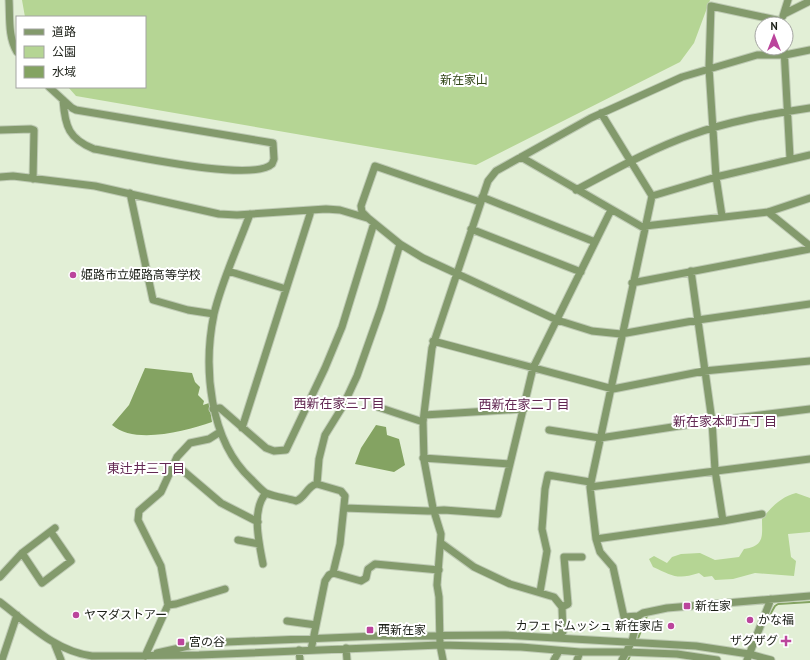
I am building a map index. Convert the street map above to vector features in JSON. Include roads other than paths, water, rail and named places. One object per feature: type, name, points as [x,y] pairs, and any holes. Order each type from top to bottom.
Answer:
[{"type":"street","points":[[9,0],[12,43],[16,50]]},
{"type":"street","points":[[783,16],[788,0]]},
{"type":"street","points":[[787,16],[810,1]]},
{"type":"street","points":[[722,216],[716,177],[709,68],[711,6],[766,16]]},
{"type":"street","points":[[794,51],[810,50]]},
{"type":"street","points":[[443,660],[440,645],[439,597],[437,585],[437,569],[442,544],[441,534],[431,511],[424,458],[424,418],[430,355],[471,228],[491,175],[601,113],[682,77],[754,56]]},
{"type":"street","points":[[785,56],[790,158]]},
{"type":"street","points":[[50,88],[76,110],[273,143],[274,159],[272,164],[264,169],[224,171],[94,149],[81,144],[72,135],[64,112],[63,100]]},
{"type":"street","points":[[576,190],[630,161],[669,143],[713,128],[810,108]]},
{"type":"street","points":[[601,113],[652,196],[621,334],[590,485],[596,539],[600,552],[613,567],[624,617],[638,616],[643,613],[667,608],[810,596]]},
{"type":"street","points":[[0,130],[31,128],[34,130],[34,179]]},
{"type":"street","points":[[652,196],[716,177],[790,158],[810,155]]},
{"type":"street","points":[[521,157],[611,210],[644,227],[722,216],[768,212],[810,198]]},
{"type":"street","points":[[595,242],[481,199],[375,166],[362,201],[362,212],[411,252],[557,320],[592,331],[621,334],[698,320],[810,304]]},
{"type":"street","points":[[0,177],[13,176],[95,186],[220,214],[340,210],[368,218]]},
{"type":"street","points":[[130,193],[153,300],[188,310],[214,314]]},
{"type":"street","points":[[347,508],[498,514],[533,368],[611,210]]},
{"type":"street","points":[[242,428],[311,211]]},
{"type":"street","points":[[768,212],[810,246]]},
{"type":"street","points":[[250,214],[228,271],[214,314],[211,335],[210,371],[213,409],[220,432],[233,457],[247,475],[266,493],[300,500],[313,484],[317,484],[341,491],[345,496],[347,508],[335,574]]},
{"type":"street","points":[[213,409],[220,408],[266,448],[274,451],[286,450],[325,368],[342,327],[374,223]]},
{"type":"street","points":[[471,228],[581,272]]},
{"type":"street","points":[[317,484],[319,459],[325,435],[343,406],[357,376],[381,308],[400,244]]},
{"type":"street","points":[[632,283],[810,249]]},
{"type":"street","points":[[228,271],[286,289]]},
{"type":"street","points":[[691,271],[712,421],[715,470],[723,521]]},
{"type":"street","points":[[434,341],[613,390],[704,371],[810,361]]},
{"type":"street","points":[[375,406],[424,418],[524,409]]},
{"type":"street","points":[[549,430],[600,438],[712,421],[810,409]]},
{"type":"street","points":[[145,656],[168,605],[161,566],[138,520],[139,511],[161,492],[177,457],[190,443],[209,439],[220,432]]},
{"type":"street","points":[[424,458],[510,464]]},
{"type":"street","points":[[540,592],[547,551],[542,530],[545,489],[548,475],[590,485],[810,459]]},
{"type":"street","points":[[174,463],[221,503],[258,522]]},
{"type":"street","points":[[263,564],[259,544],[257,517],[266,493]]},
{"type":"street","points":[[596,539],[762,514]]},
{"type":"street","points":[[1,572],[22,553],[53,530],[71,560],[42,583],[22,553]]},
{"type":"street","points":[[238,540],[259,544]]},
{"type":"street","points":[[442,544],[474,567],[510,584],[554,597],[562,607],[564,632],[548,636]]},
{"type":"street","points":[[562,607],[568,604],[564,557],[582,557]]},
{"type":"street","points":[[311,650],[325,582],[329,575],[335,574],[361,581],[366,578],[368,569],[375,564],[437,569]]},
{"type":"street","points":[[168,605],[225,589]]},
{"type":"street","points":[[748,657],[771,599]]},
{"type":"street","points":[[0,602],[55,644],[78,654],[92,656],[198,658],[235,657],[299,650],[440,645],[514,647],[580,652],[677,654],[717,660]]},
{"type":"street","points":[[3,660],[17,615]]},
{"type":"street","points":[[622,660],[632,641],[638,616]]},
{"type":"street","points":[[287,621],[316,624]]},
{"type":"street","points":[[145,656],[202,643],[313,638],[440,635],[548,636],[632,641],[696,646],[748,657],[771,660]]},
{"type":"street","points":[[55,644],[61,660]]},
{"type":"street","points":[[346,648],[347,660]]},
{"type":"street","points":[[299,650],[300,660]]},
{"type":"street","points":[[554,660],[559,651]]},
{"type":"street","points":[[577,660],[580,652]]},
{"type":"water","points":[[145,368],[192,373],[195,382],[200,387],[198,395],[204,401],[203,405],[209,403],[212,422],[175,432],[147,435],[122,431],[112,425],[129,405]]},
{"type":"water","points":[[376,425],[386,427],[387,435],[399,439],[405,465],[394,472],[355,464],[361,448]]},
{"type":"waterway","points":[[764,625],[775,606],[778,604],[810,602]]},
{"type":"waterway","points":[[637,641],[647,616]]},
{"type":"waterway","points":[[628,660],[631,654]]},
{"type":"place","name":"姫路市立姫路高等学校","points":[[73,275]]},
{"type":"place","name":"新在家","points":[[687,606]]},
{"type":"place","name":"ヤマダストアー","points":[[76,615]]},
{"type":"place","name":"かな福","points":[[750,620]]},
{"type":"place","name":"カフェドムッシュ 新在家店","points":[[671,626]]},
{"type":"place","name":"西新在家","points":[[370,630]]},
{"type":"place","name":"ザグザグ","points":[[786,641]]},
{"type":"place","name":"宮の谷","points":[[181,642]]},
{"type":"district","name":"西新在家三丁目","points":[[339,403]]},
{"type":"district","name":"西新在家二丁目","points":[[524,404]]},
{"type":"district","name":"新在家本町五丁目","points":[[725,421]]},
{"type":"district","name":"東辻井三丁目","points":[[146,468]]},
{"type":"park label","name":"新在家山","points":[[464,80]]}]
